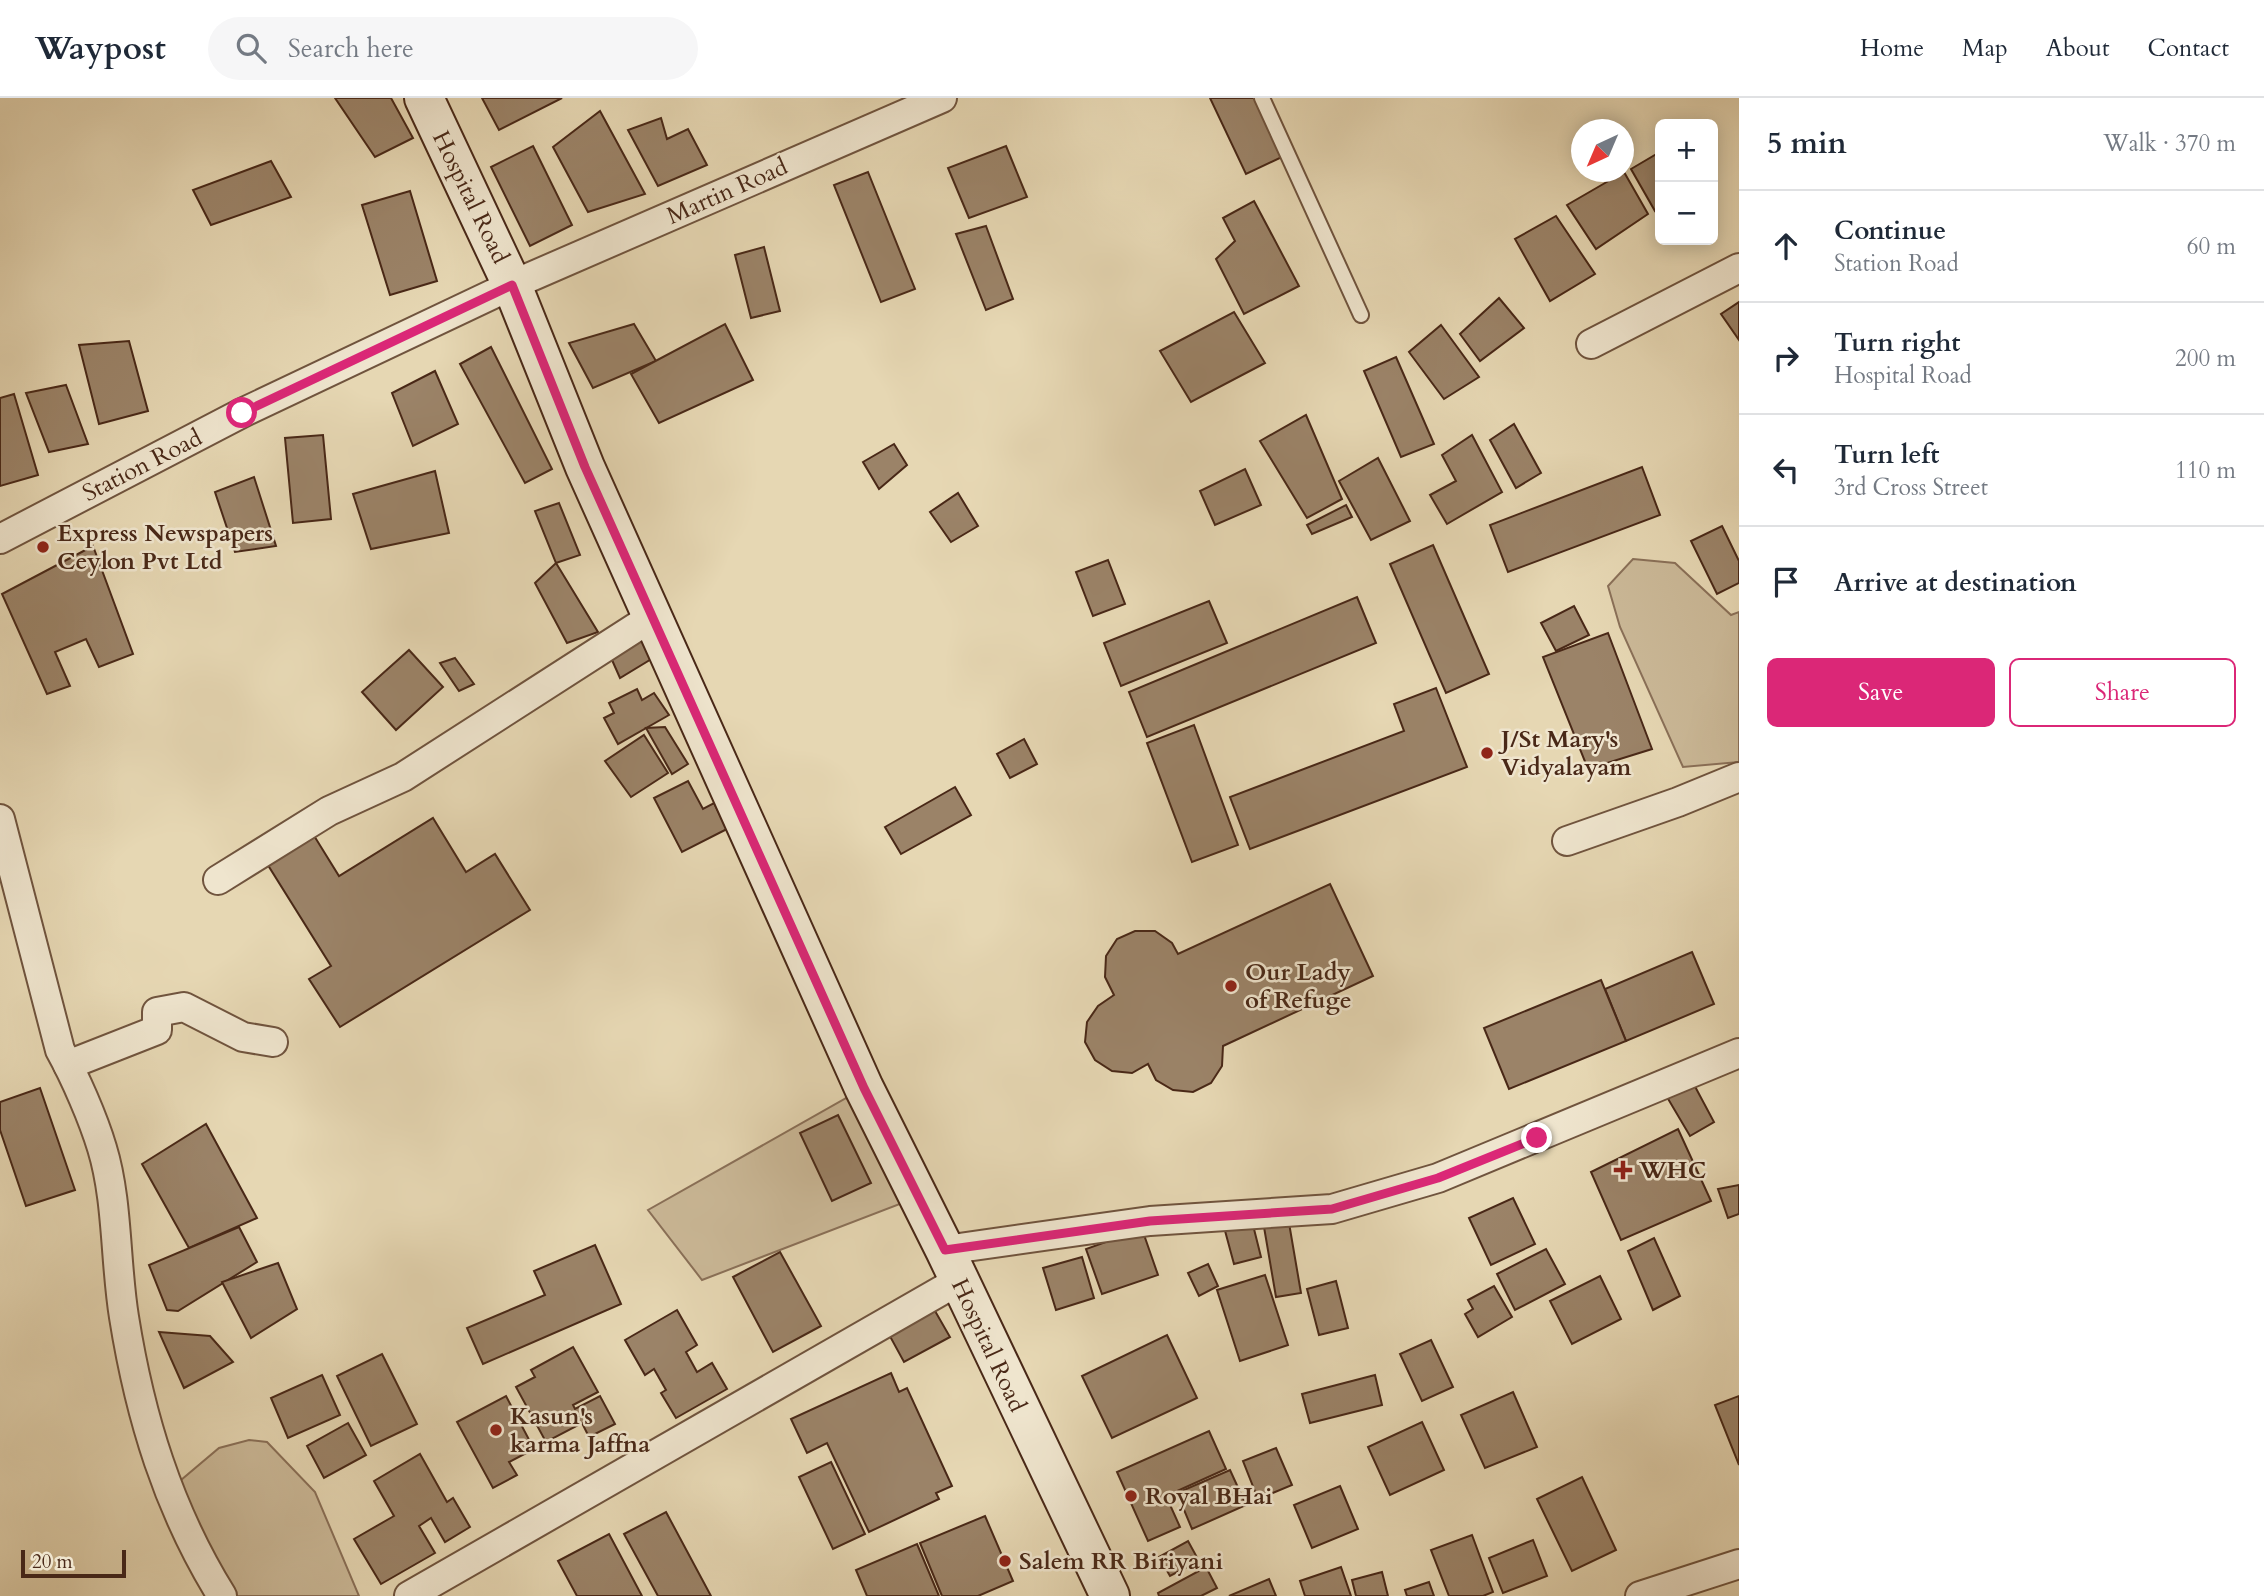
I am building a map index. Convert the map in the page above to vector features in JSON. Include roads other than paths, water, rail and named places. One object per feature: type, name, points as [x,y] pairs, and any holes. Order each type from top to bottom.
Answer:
[{"type":"street","name":"Hospital Road","points":[[424,98],[512,285],[585,467],[864,1088],[1110,1596]]},
{"type":"street","name":"Martin Road","points":[[512,285],[942,98]]},
{"type":"street","points":[[1591,344],[1739,268]]},
{"type":"street","name":"Station Road","points":[[0,539],[242,413],[512,285]]},
{"type":"street","points":[[218,880],[329,811],[403,777],[652,617]]},
{"type":"street","points":[[1567,841],[1678,802],[1739,777]]},
{"type":"street","points":[[0,819],[60,1050],[103,1148],[111,1196],[123,1314],[138,1396],[168,1491],[200,1560],[222,1596]]},
{"type":"street","points":[[68,1065],[157,1030],[158,1012],[184,1007],[243,1037],[273,1042]]},
{"type":"street","points":[[409,1596],[952,1265],[1150,1221],[1332,1209],[1438,1178],[1739,1054]]},
{"type":"street","points":[[1640,1596],[1739,1564]]},
{"type":"lane","points":[[1262,98],[1361,315]]},
{"type":"place","name":"Express Newspapers Ceylon Pvt Ltd","points":[[43,547]]},
{"type":"place","name":"J/St Mary's Vidyalayam","points":[[1487,753]]},
{"type":"place","name":"Our Lady of Refuge","points":[[1231,986]]},
{"type":"place","name":"WHC","points":[[1623,1170]]},
{"type":"place","name":"Kasun's karma Jaffna","points":[[496,1430]]},
{"type":"place","name":"Royal BHai","points":[[1131,1496]]},
{"type":"place","name":"Salem RR Biriyani","points":[[1005,1561]]}]
